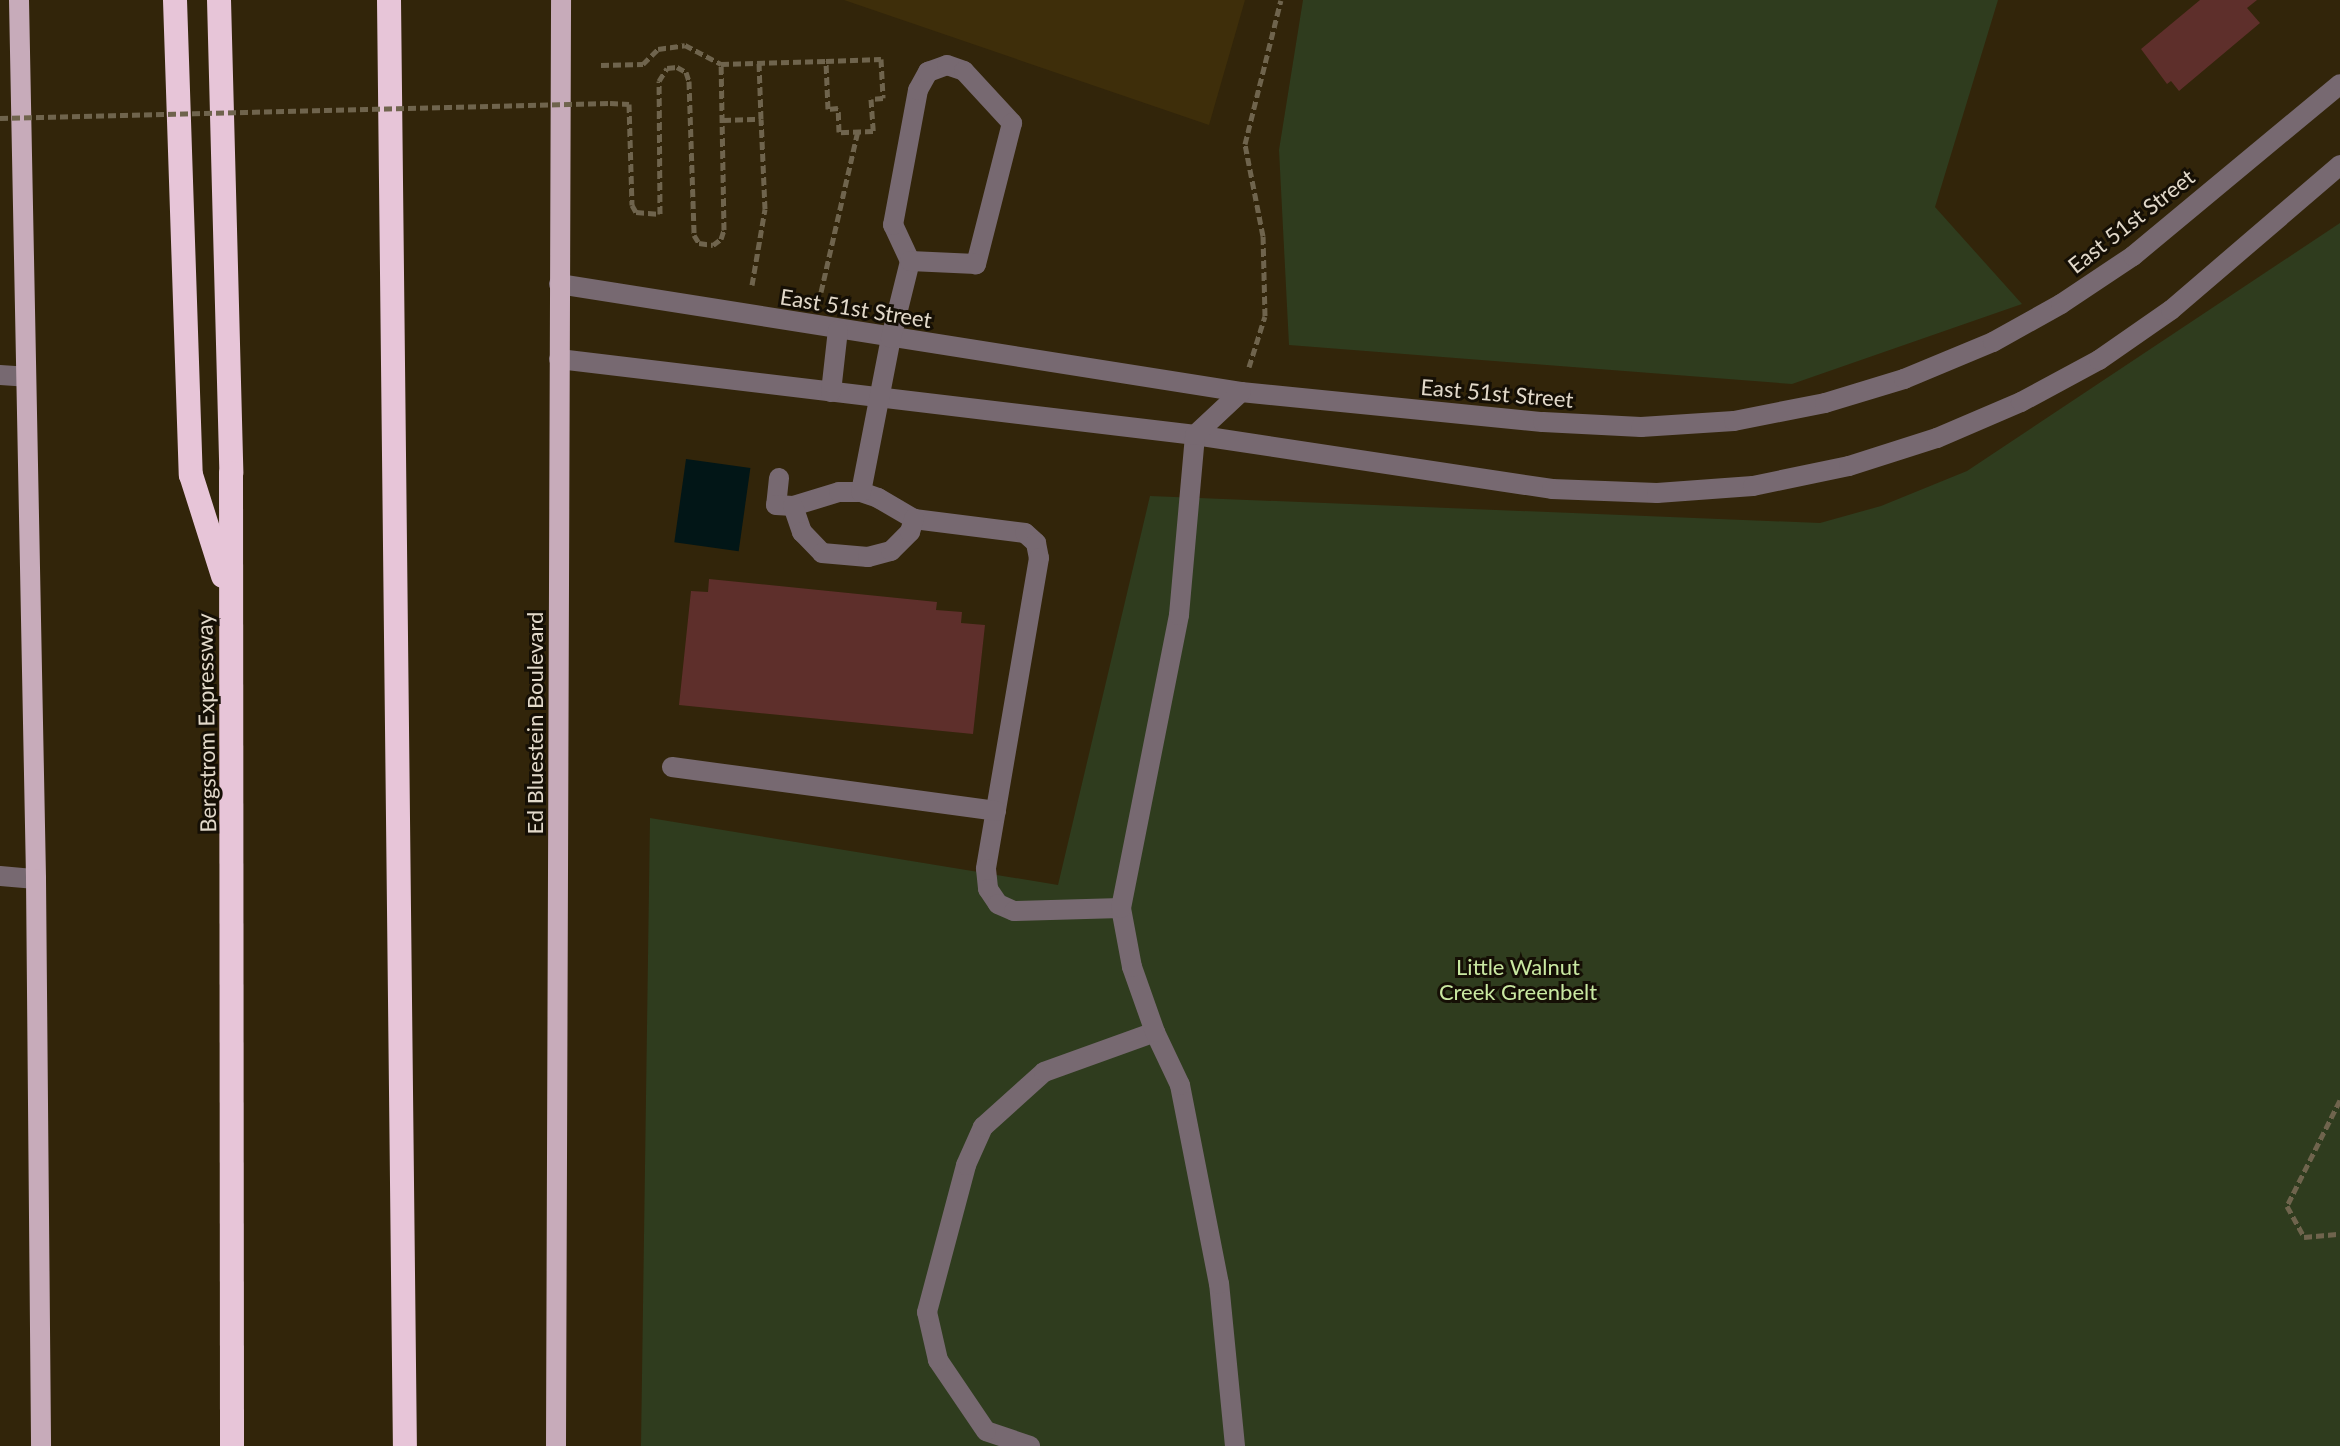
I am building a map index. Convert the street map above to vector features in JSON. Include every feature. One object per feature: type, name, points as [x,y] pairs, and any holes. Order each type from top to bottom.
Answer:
[{"type":"highway","points":[[175,0],[191,475],[231,601]]},
{"type":"highway","name":"Bergstrom Expressway","points":[[219,0],[231,601],[232,1446]]},
{"type":"highway","points":[[389,0],[405,1446]]},
{"type":"main road","points":[[19,0],[36,879],[41,1446]]},
{"type":"main road","name":"Ed Bluestein Boulevard","points":[[556,1446],[561,0]]},
{"type":"street","points":[[861,492],[891,338],[910,261],[893,225],[918,90],[928,72],[947,65],[964,71],[1012,123],[976,264],[910,261]]},
{"type":"street","name":"East 51st Street","points":[[559,284],[1241,392],[1543,422],[1641,427],[1734,421],[1825,403],[1904,379],[1993,342],[2061,304],[2133,256],[2340,84]]},
{"type":"street","points":[[559,359],[1195,435],[1552,489],[1657,493],[1753,486],[1849,466],[1979,420],[2099,360],[2171,310],[2340,165]]},
{"type":"street","points":[[831,392],[838,330]]},
{"type":"street","points":[[0,375],[26,377]]},
{"type":"street","points":[[1235,1446],[1219,1284],[1180,1085],[1155,1032],[1132,967],[1121,908],[1179,615],[1195,435],[1241,392]]},
{"type":"street","points":[[779,478],[776,505],[793,506],[839,492],[861,492],[914,519],[1025,533],[1036,543],[1039,558],[986,869],[988,889],[998,904],[1014,911],[1121,908]]},
{"type":"street","points":[[793,506],[802,532],[822,553],[868,557],[891,551],[910,532],[914,519]]},
{"type":"street","points":[[672,767],[996,811]]},
{"type":"street","points":[[0,876],[36,879]]},
{"type":"street","points":[[1030,1446],[986,1431],[938,1360],[927,1312],[966,1165],[983,1127],[1044,1072],[1155,1032]]},
{"type":"path","points":[[1241,392],[1265,316],[1263,236],[1245,144],[1281,0]]},
{"type":"path","points":[[601,65],[643,64],[658,49],[685,45],[721,64],[881,59],[883,98],[871,99],[873,131],[839,132],[838,108],[828,109],[826,61]]},
{"type":"path","points":[[751,286],[765,209],[759,63]]},
{"type":"path","points":[[0,118],[629,104],[632,205],[636,212],[660,214],[659,81],[667,68],[677,67],[686,72],[689,81],[693,230],[696,239],[704,245],[713,245],[724,235],[721,64]]},
{"type":"path","points":[[723,120],[761,119]]},
{"type":"path","points":[[821,292],[858,131]]},
{"type":"path","points":[[2340,1100],[2287,1206],[2304,1237],[2340,1234]]},
{"type":"shaded area","points":[[844,0],[1245,0],[1209,125]]},
{"type":"shaded area","points":[[686,459],[750,468],[739,551],[674,542]]},
{"type":"green space","points":[[1303,0],[1998,0],[1935,207],[2022,304],[1792,384],[1289,345],[1279,150]]},
{"type":"green space","name":"Little Walnut Creek Greenbelt","points":[[2340,223],[2340,1446],[641,1446],[650,818],[1058,885],[1150,496],[1820,523],[1881,506],[1967,471]]},
{"type":"building","points":[[2200,0],[2257,0],[2247,8],[2260,23],[2179,91],[2171,81],[2167,84],[2141,49]]},
{"type":"building","points":[[709,579],[937,602],[936,610],[962,612],[961,623],[985,625],[973,734],[679,705],[691,591],[708,592]]}]
